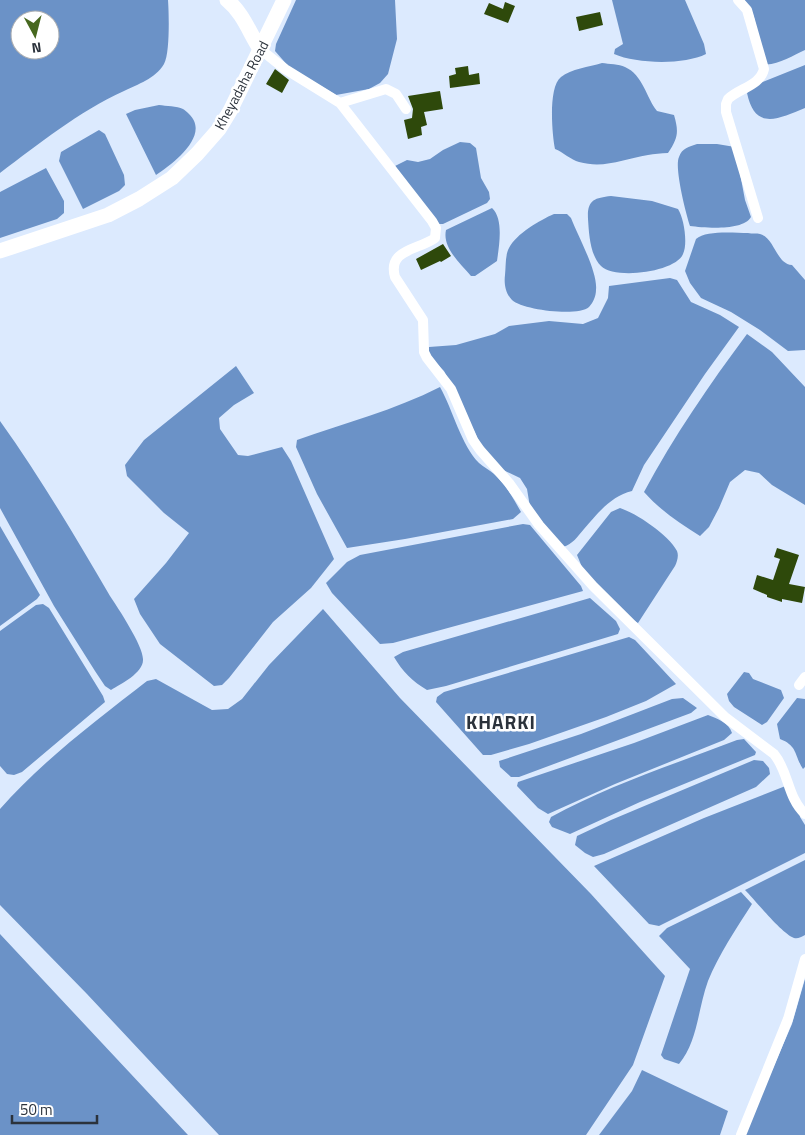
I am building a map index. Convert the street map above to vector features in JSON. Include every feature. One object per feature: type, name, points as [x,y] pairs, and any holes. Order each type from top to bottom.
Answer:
[{"type":"main road","points":[[227,0],[244,19],[250,34],[260,49]]},
{"type":"main road","name":"Kheyadaha Road","points":[[0,251],[108,215],[139,199],[172,178],[219,129],[230,111],[284,0]]},
{"type":"street","points":[[738,0],[747,10],[764,69],[763,76],[757,82],[728,100],[726,112],[758,218]]},
{"type":"street","points":[[260,49],[285,69],[340,103],[436,228],[435,238],[404,253],[394,263],[393,270],[395,277],[422,320],[424,352],[451,389],[473,440],[480,450],[509,483],[539,525],[593,586],[725,717],[774,754],[784,770],[794,800],[805,814]]},
{"type":"street","points":[[340,103],[386,88],[396,94],[406,109]]},
{"type":"street","points":[[741,1135],[788,1019],[805,958]]},
{"type":"water","points":[[0,0],[168,0],[169,33],[166,59],[156,74],[91,108],[45,139],[0,173]]},
{"type":"water","points":[[296,0],[395,0],[397,39],[388,74],[380,83],[369,89],[336,95],[289,67],[275,51],[276,44]]},
{"type":"water","points":[[612,0],[685,0],[704,44],[706,54],[686,60],[660,62],[635,60],[614,54],[615,49],[623,44]]},
{"type":"water","points":[[744,0],[805,0],[805,50],[775,63],[763,64],[757,62],[755,21],[753,13]]},
{"type":"water","points":[[602,63],[620,65],[631,71],[640,81],[657,111],[674,115],[677,135],[668,153],[614,163],[588,164],[576,161],[555,149],[552,111],[554,90],[557,82],[561,77],[570,72]]},
{"type":"water","points":[[805,65],[805,108],[786,116],[769,119],[756,113],[747,93],[755,85]]},
{"type":"water","points":[[159,105],[178,107],[185,110],[195,122],[196,131],[193,140],[180,156],[156,175],[126,114]]},
{"type":"water","points":[[99,130],[105,134],[124,175],[125,185],[119,191],[83,209],[59,161],[61,152]]},
{"type":"water","points":[[460,142],[470,143],[476,148],[481,178],[489,192],[490,199],[487,203],[443,224],[438,224],[395,166],[407,160],[418,162],[430,159]]},
{"type":"water","points":[[697,144],[717,144],[735,147],[745,200],[751,217],[747,221],[740,225],[724,228],[690,226],[681,191],[678,162],[679,157],[686,148]]},
{"type":"water","points":[[46,168],[64,201],[64,213],[57,219],[0,238],[0,192]]},
{"type":"water","points":[[611,196],[652,201],[678,209],[682,218],[685,238],[683,254],[678,260],[658,269],[645,272],[619,273],[601,266],[594,256],[591,244],[588,213],[590,204],[593,201]]},
{"type":"water","points":[[492,208],[496,213],[499,226],[497,261],[475,276],[471,276],[450,249],[447,243],[446,230]]},
{"type":"water","points":[[554,214],[567,214],[571,218],[594,274],[596,282],[595,297],[592,304],[583,310],[563,312],[527,307],[512,300],[506,291],[506,258],[512,243],[535,224]]},
{"type":"water","points":[[713,233],[759,234],[769,240],[782,260],[792,265],[805,280],[805,350],[788,351],[760,330],[731,312],[701,298],[690,283],[685,271],[696,239],[701,236]]},
{"type":"water","points":[[670,278],[677,280],[691,302],[720,315],[739,327],[644,465],[632,491],[624,493],[611,501],[575,540],[563,547],[530,507],[527,489],[520,478],[503,470],[482,447],[444,371],[429,356],[429,347],[456,345],[495,334],[509,326],[549,321],[583,324],[598,318],[608,298],[609,286]]},
{"type":"water","points":[[747,334],[772,352],[805,387],[805,505],[772,485],[759,473],[745,470],[730,482],[709,527],[700,536],[670,516],[644,492],[667,451],[693,411]]},
{"type":"water","points":[[236,366],[254,393],[234,405],[219,418],[220,429],[238,455],[248,456],[282,447],[291,461],[334,559],[311,588],[273,622],[229,678],[222,685],[214,686],[160,644],[140,614],[134,599],[166,563],[189,533],[164,513],[127,476],[125,465],[144,440]]},
{"type":"water","points":[[440,387],[467,447],[479,463],[502,482],[521,512],[513,519],[347,548],[317,494],[296,447],[297,440],[388,409]]},
{"type":"water","points":[[0,421],[57,507],[139,646],[143,660],[142,665],[136,674],[111,690],[105,686],[54,606],[0,508]]},
{"type":"water","points":[[620,508],[643,520],[660,532],[678,553],[675,566],[638,623],[629,618],[584,572],[577,555],[611,512]]},
{"type":"water","points":[[523,524],[530,525],[581,586],[583,591],[393,643],[380,644],[332,593],[326,583],[347,562],[360,555]]},
{"type":"water","points":[[0,526],[40,595],[0,626]]},
{"type":"water","points":[[590,598],[616,621],[620,629],[618,634],[446,686],[427,690],[408,676],[394,657],[403,652]]},
{"type":"water","points":[[43,604],[49,608],[105,702],[22,772],[14,775],[7,774],[0,766],[0,631],[36,605]]},
{"type":"water","points":[[323,609],[400,698],[591,894],[665,976],[633,1065],[586,1135],[219,1135],[87,994],[0,905],[0,809],[33,775],[70,742],[147,681],[156,679],[212,710],[228,709],[242,699],[269,665]]},
{"type":"water","points":[[629,637],[635,640],[676,684],[646,701],[529,744],[491,755],[483,755],[436,702],[437,697],[444,692]]},
{"type":"water","points":[[744,672],[749,673],[753,679],[781,690],[784,698],[767,722],[762,725],[734,707],[729,701],[727,694]]},
{"type":"water","points":[[683,698],[697,708],[691,713],[519,777],[511,777],[500,767],[499,761],[581,734],[672,699]]},
{"type":"water","points":[[797,698],[805,699],[805,767],[803,769],[793,748],[780,739],[777,724]]},
{"type":"water","points":[[708,715],[726,724],[732,733],[724,740],[615,784],[548,814],[538,808],[517,786],[518,782],[634,743]]},
{"type":"water","points":[[744,739],[756,752],[755,755],[640,802],[570,834],[552,827],[549,822],[551,817],[573,805],[619,785],[666,766]]},
{"type":"water","points":[[754,760],[763,761],[769,768],[770,774],[756,787],[604,854],[593,857],[575,845],[577,836]]},
{"type":"water","points":[[788,785],[797,798],[800,817],[805,825],[805,853],[659,926],[649,924],[594,866],[704,818]]},
{"type":"water","points":[[805,860],[805,935],[794,938],[776,924],[745,890]]},
{"type":"water","points":[[741,892],[752,904],[712,971],[690,1045],[679,1064],[664,1059],[661,1055],[690,969],[659,936],[667,928]]},
{"type":"water","points":[[0,934],[188,1135],[0,1135]]},
{"type":"water","points":[[805,979],[805,1135],[744,1135],[792,1024]]},
{"type":"water","points":[[642,1070],[728,1111],[720,1135],[599,1135],[632,1091]]},
{"type":"building","points":[[505,2],[515,6],[508,23],[484,14],[489,3],[503,9]]},
{"type":"building","points":[[600,12],[603,25],[579,31],[576,17]]},
{"type":"building","points":[[468,66],[469,75],[479,73],[480,84],[450,88],[449,76],[456,74],[455,68]]},
{"type":"building","points":[[275,69],[289,80],[282,93],[266,84]]},
{"type":"building","points":[[440,91],[443,109],[424,112],[427,125],[421,127],[422,135],[408,139],[404,120],[412,118],[413,109],[408,96]]},
{"type":"building","points":[[443,244],[451,256],[421,270],[416,259]]},
{"type":"building","points":[[777,548],[799,555],[789,584],[805,587],[802,603],[782,599],[782,602],[767,597],[767,595],[753,589],[757,575],[773,580],[780,559],[774,557]]},
{"type":"district","name":"KHARKI","points":[[501,721]]}]
